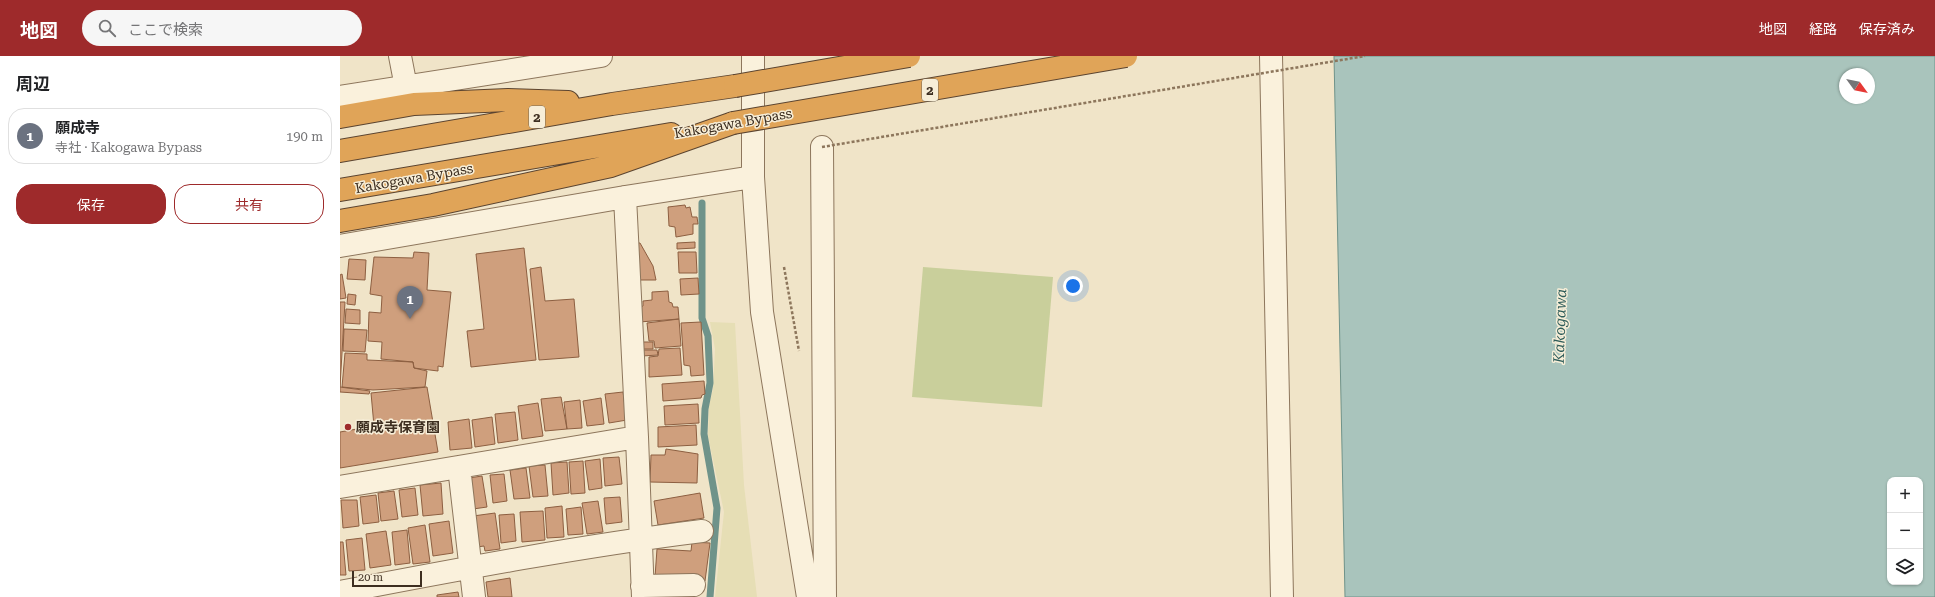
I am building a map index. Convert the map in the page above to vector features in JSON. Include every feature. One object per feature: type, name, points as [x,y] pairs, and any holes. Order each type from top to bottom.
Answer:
[{"type":"highway","name":"2","points":[[340,151],[612,104],[735,86],[909,56]]},
{"type":"highway","name":"Kakogawa Bypass","points":[[340,190],[1126,56]]},
{"type":"highway","points":[[340,117],[414,104],[508,100],[612,104]]},
{"type":"highway","points":[[340,221],[433,205],[611,166],[733,123]]},
{"type":"street","points":[[400,56],[406,87]]},
{"type":"street","points":[[340,97],[601,56]]},
{"type":"street","points":[[752,56],[753,177],[762,312],[808,597]]},
{"type":"street","points":[[1271,56],[1282,597]]},
{"type":"street","points":[[822,147],[824,597]]},
{"type":"street","points":[[340,246],[625,197],[753,177]]},
{"type":"street","points":[[625,197],[643,592],[694,585]]},
{"type":"street","points":[[340,487],[637,437]]},
{"type":"street","points":[[459,467],[469,567],[474,597]]},
{"type":"street","points":[[340,592],[469,567],[640,539],[702,531]]},
{"type":"path","points":[[822,147],[1366,56]]},
{"type":"path","points":[[783,262],[800,356]]},
{"type":"shaded area","points":[[710,322],[735,323],[744,485],[757,597],[715,597],[724,512],[708,436],[709,406],[713,389],[715,349]]},
{"type":"green space","points":[[923,267],[1053,277],[1042,407],[912,397]]},
{"type":"water","name":"Kakogawa","points":[[1334,56],[1935,56],[1935,597],[1345,597]]},
{"type":"building","points":[[685,205],[686,208],[690,207],[692,217],[697,217],[698,224],[693,224],[693,234],[676,237],[675,227],[669,226],[668,207]]},
{"type":"building","points":[[695,242],[695,248],[677,249],[677,243]]},
{"type":"building","points":[[636,243],[640,243],[653,266],[656,280],[639,280]]},
{"type":"building","points":[[524,248],[536,360],[471,367],[467,331],[484,329],[476,254]]},
{"type":"building","points":[[414,252],[429,253],[427,290],[451,292],[443,367],[438,366],[438,371],[414,368],[413,362],[381,359],[382,342],[368,341],[369,312],[381,313],[382,296],[370,294],[374,257],[413,258]]},
{"type":"building","points":[[678,252],[696,252],[697,273],[679,273]]},
{"type":"building","points":[[349,259],[366,260],[365,280],[347,279]]},
{"type":"building","points":[[541,267],[545,301],[574,299],[579,357],[539,360],[530,269]]},
{"type":"building","points":[[342,274],[346,298],[340,299],[340,275]]},
{"type":"building","points":[[698,278],[699,294],[681,295],[680,279]]},
{"type":"building","points":[[668,291],[669,302],[672,303],[673,307],[678,307],[679,319],[639,322],[638,308],[643,306],[643,301],[652,300],[652,292]]},
{"type":"building","points":[[348,294],[356,295],[355,305],[347,304]]},
{"type":"building","points":[[340,302],[345,302],[340,387]]},
{"type":"building","points":[[346,309],[360,310],[360,324],[345,323]]},
{"type":"building","points":[[679,319],[681,346],[655,348],[654,341],[649,341],[647,323]]},
{"type":"building","points":[[701,322],[704,375],[691,376],[690,366],[684,365],[681,323]]},
{"type":"building","points":[[344,329],[367,330],[365,352],[343,351]]},
{"type":"building","points":[[642,342],[653,342],[653,349],[642,349]]},
{"type":"building","points":[[680,348],[682,375],[649,377],[649,357],[658,356],[659,349]]},
{"type":"building","points":[[642,350],[657,350],[658,355],[642,356]]},
{"type":"building","points":[[345,353],[367,354],[367,360],[413,362],[414,368],[427,371],[425,387],[373,390],[342,387]]},
{"type":"building","points":[[704,381],[705,394],[702,395],[701,398],[663,401],[662,384]]},
{"type":"building","points":[[340,387],[370,391],[369,394],[340,392]]},
{"type":"building","points":[[427,387],[438,452],[340,468],[340,432],[374,426],[371,393]]},
{"type":"building","points":[[623,392],[627,420],[609,423],[605,394]]},
{"type":"building","points":[[561,397],[567,429],[545,431],[541,399]]},
{"type":"building","points":[[601,398],[604,424],[587,426],[583,401]]},
{"type":"building","points":[[580,400],[582,428],[567,429],[564,402]]},
{"type":"building","points":[[538,403],[543,436],[522,439],[518,406]]},
{"type":"building","points":[[698,404],[699,423],[665,425],[664,406]]},
{"type":"building","points":[[515,412],[518,440],[498,443],[495,414]]},
{"type":"building","points":[[492,417],[495,444],[475,447],[472,420]]},
{"type":"building","points":[[469,419],[472,448],[450,450],[448,422]]},
{"type":"building","points":[[696,425],[697,445],[658,447],[658,427]]},
{"type":"building","points":[[666,449],[698,454],[697,483],[650,482],[651,455],[665,455]]},
{"type":"building","points":[[619,457],[622,484],[605,486],[603,458]]},
{"type":"building","points":[[600,459],[602,488],[589,490],[585,461]]},
{"type":"building","points":[[583,461],[585,493],[571,494],[569,462]]},
{"type":"building","points":[[567,462],[569,493],[553,495],[551,463]]},
{"type":"building","points":[[545,465],[548,496],[533,497],[529,466]]},
{"type":"building","points":[[526,468],[530,498],[514,499],[510,470]]},
{"type":"building","points":[[504,474],[507,501],[493,503],[490,475]]},
{"type":"building","points":[[482,476],[487,507],[473,509],[469,478]]},
{"type":"building","points":[[441,483],[443,514],[423,516],[420,485]]},
{"type":"building","points":[[415,488],[418,515],[402,517],[399,490]]},
{"type":"building","points":[[394,491],[398,519],[381,521],[378,493]]},
{"type":"building","points":[[700,493],[704,518],[658,525],[654,501]]},
{"type":"building","points":[[376,495],[379,522],[363,524],[360,497]]},
{"type":"building","points":[[620,497],[622,522],[606,524],[604,498]]},
{"type":"building","points":[[341,500],[357,500],[359,526],[343,528]]},
{"type":"building","points":[[598,501],[603,532],[587,534],[582,503]]},
{"type":"building","points":[[562,506],[564,537],[547,538],[545,508]]},
{"type":"building","points":[[581,507],[583,534],[568,535],[566,509]]},
{"type":"building","points":[[543,511],[545,540],[522,542],[520,512]]},
{"type":"building","points":[[495,513],[500,549],[485,551],[484,546],[477,547],[473,516]]},
{"type":"building","points":[[514,514],[516,541],[501,543],[499,515]]},
{"type":"building","points":[[449,521],[453,553],[433,556],[429,524]]},
{"type":"building","points":[[425,525],[430,562],[413,564],[408,528]]},
{"type":"building","points":[[407,530],[410,563],[395,565],[392,532]]},
{"type":"building","points":[[386,531],[391,565],[370,568],[366,534]]},
{"type":"building","points":[[362,538],[365,570],[349,571],[346,540]]},
{"type":"building","points":[[340,542],[343,542],[346,575],[340,575]]},
{"type":"building","points":[[692,542],[710,543],[705,581],[655,577],[657,549],[691,551]]},
{"type":"building","points":[[510,578],[512,597],[488,597],[486,582]]},
{"type":"building","points":[[458,592],[459,597],[437,597],[437,595]]},
{"type":"waterway","points":[[702,203],[702,318],[708,336],[710,383],[705,409],[704,434],[717,508],[710,597]]},
{"type":"place","name":"願成寺","points":[[410,319]]},
{"type":"place","name":"願成寺保育園","points":[[348,427]]}]
